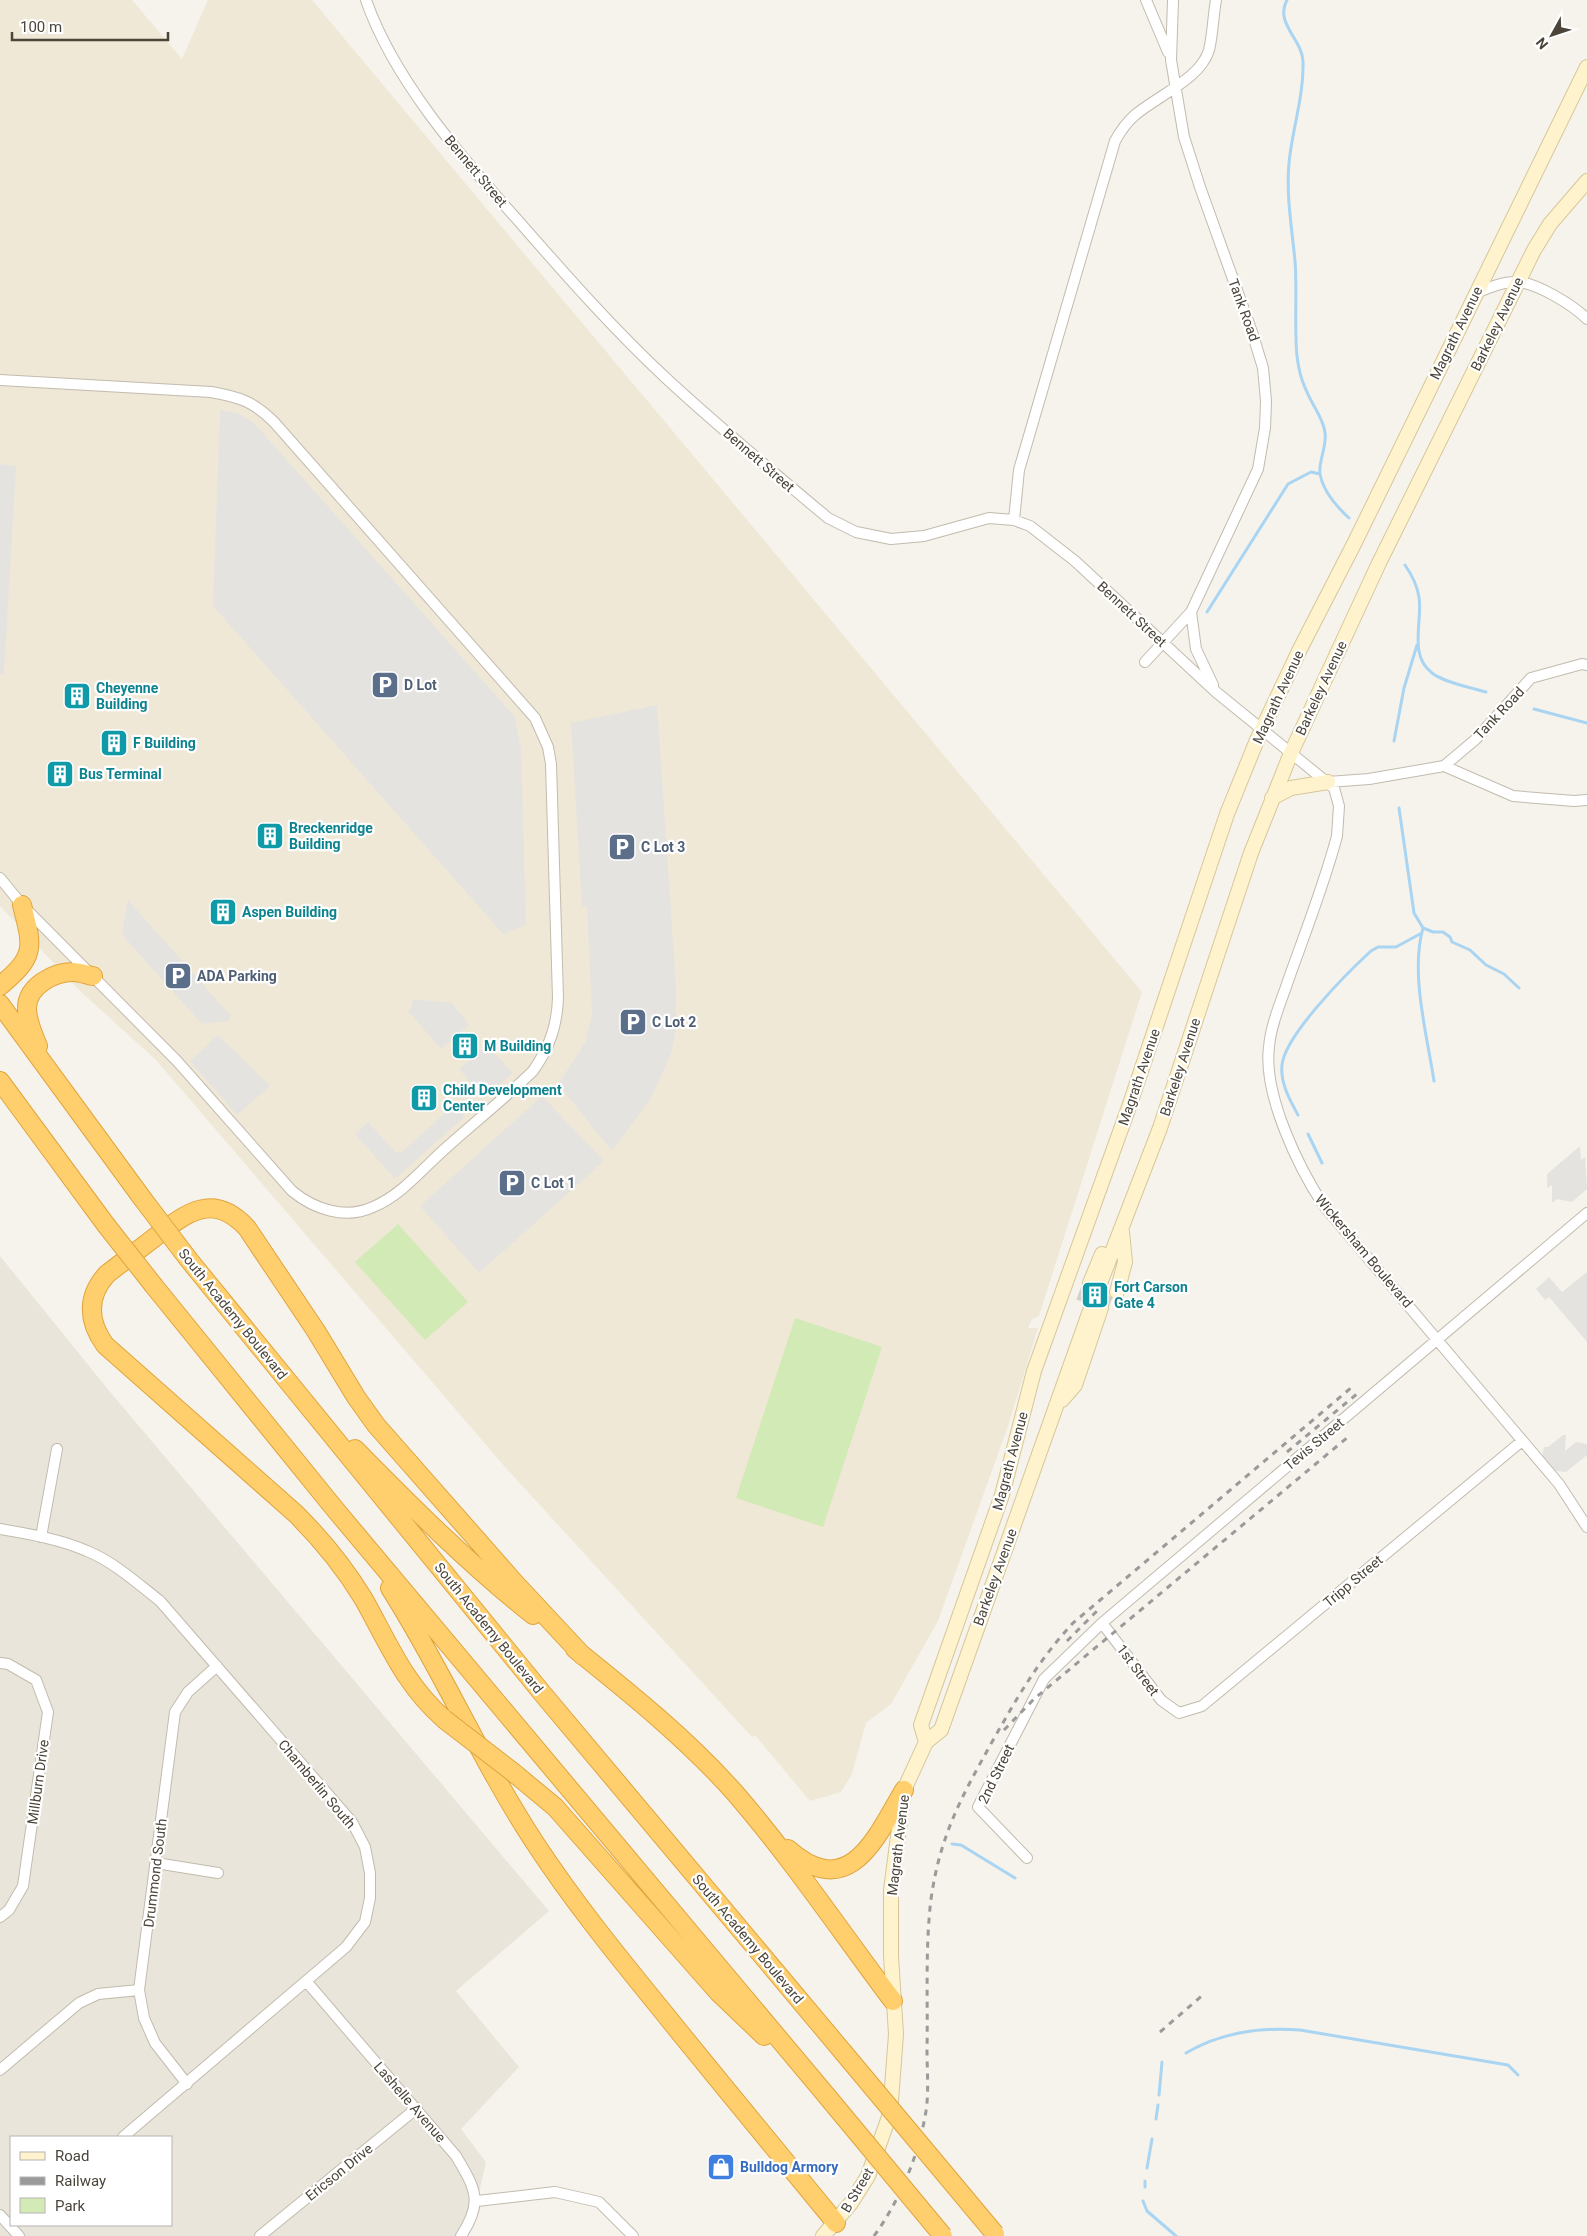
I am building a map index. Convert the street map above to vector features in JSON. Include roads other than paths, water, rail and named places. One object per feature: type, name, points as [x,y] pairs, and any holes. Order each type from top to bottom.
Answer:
[{"type":"highway","points":[[0,986],[25,962],[30,952],[30,937],[22,905]]},
{"type":"highway","points":[[0,968],[25,962]]},
{"type":"highway","points":[[43,1063],[28,1018],[27,1005],[32,993],[44,981],[61,974],[74,972],[93,976]]},
{"type":"highway","name":"South Academy Boulevard","points":[[0,1004],[142,1198],[271,1362],[536,1686],[996,2235]]},
{"type":"highway","points":[[0,1081],[106,1225],[334,1508],[943,2236]]},
{"type":"highway","points":[[583,1656],[514,1582],[376,1425],[356,1397],[316,1331],[248,1228],[239,1220],[216,1209],[204,1208],[182,1216],[107,1274],[99,1283],[91,1305],[91,1317],[98,1336],[105,1344],[296,1514],[316,1535],[350,1579],[404,1673],[418,1692],[444,1719],[555,1807],[718,1992],[826,2095]]},
{"type":"highway","points":[[271,1362],[490,1581],[651,1711],[700,1756],[762,1826],[893,2001]]},
{"type":"highway","points":[[334,1508],[411,1622],[496,1779],[534,1842],[567,1890],[686,2040],[836,2223]]},
{"type":"highway","points":[[762,1826],[803,1862],[819,1868],[834,1870],[851,1863],[864,1854],[874,1842],[904,1790]]},
{"type":"main road","name":"Magrath Avenue","points":[[882,2140],[890,2114],[895,2074],[896,2034],[893,2001],[892,1890],[904,1790],[926,1742],[921,1725],[1002,1495],[1034,1371],[1130,1104],[1222,826],[1261,730],[1587,67]]},
{"type":"main road","name":"Barkeley Avenue","points":[[1121,1227],[1125,1262],[1104,1287],[1104,1248],[1121,1227],[1160,1128],[1250,853],[1290,753],[1379,563],[1534,250],[1550,224],[1587,181]]},
{"type":"main road","points":[[1272,798],[1291,788],[1328,782]]},
{"type":"main road","name":"Barkeley Avenue","points":[[926,1742],[941,1730],[1056,1406],[1097,1306],[1090,1365],[1056,1406]]},
{"type":"main road","name":"B Street","points":[[823,2236],[851,2204],[868,2176],[882,2140]]},
{"type":"street","name":"Bennett Street","points":[[366,0],[384,41],[432,117],[504,204],[623,336],[667,380],[828,518],[856,532],[891,540],[924,536],[989,518],[1014,520],[1030,526],[1045,536],[1216,692],[1261,730]]},
{"type":"street","points":[[1146,0],[1170,60]]},
{"type":"street","name":"Tank Road","points":[[1145,662],[1191,612],[1258,469],[1265,428],[1266,401],[1258,349],[1184,137],[1170,60],[1173,0]]},
{"type":"street","points":[[1014,520],[1019,470],[1115,141],[1122,128],[1133,116],[1193,74],[1202,64],[1209,51],[1216,0]]},
{"type":"street","points":[[1476,293],[1496,285],[1518,282],[1555,295],[1587,319]]},
{"type":"street","points":[[0,380],[211,392],[240,397],[254,405],[274,422],[535,718],[548,747],[551,764],[558,998],[554,1033],[542,1059],[533,1071],[400,1190],[373,1208],[360,1211],[329,1210],[303,1200],[292,1191],[177,1061],[22,905],[0,878]]},
{"type":"street","points":[[1191,612],[1196,649],[1216,692]]},
{"type":"street","name":"Tank Road","points":[[1444,766],[1476,739],[1532,678],[1582,664],[1587,665]]},
{"type":"street","name":"Wickersham Boulevard","points":[[1261,730],[1328,782],[1334,788],[1338,799],[1337,836],[1272,1031],[1268,1059],[1269,1078],[1298,1163],[1324,1206],[1559,1484],[1587,1527]]},
{"type":"street","points":[[1328,782],[1369,779],[1444,766],[1513,796],[1574,801],[1587,800]]},
{"type":"street","name":"Tevis Street","points":[[1044,1679],[1102,1623],[1587,1213]]},
{"type":"street","name":"Tripp Street","points":[[1179,1713],[1202,1706],[1522,1440]]},
{"type":"street","points":[[41,1537],[57,1449]]},
{"type":"street","name":"Chamberlin South","points":[[0,1529],[41,1537],[87,1550],[124,1572],[160,1601],[352,1822],[365,1847],[370,1872],[370,1898],[364,1922],[346,1947],[124,2136]]},
{"type":"street","name":"1st Street","points":[[1102,1623],[1161,1700],[1179,1713]]},
{"type":"street","name":"Millburn Drive","points":[[0,1663],[8,1664],[36,1680],[48,1712],[23,1886],[9,1910],[0,1917]]},
{"type":"street","name":"Drummond South","points":[[187,2084],[155,2043],[144,2018],[139,1990],[175,1712],[188,1692],[217,1666]]},
{"type":"street","name":"2nd Street","points":[[1027,1858],[978,1807],[1044,1679]]},
{"type":"street","points":[[156,1863],[218,1873]]},
{"type":"street","name":"Lashelle Avenue","points":[[306,1981],[417,2108],[456,2156],[469,2178],[476,2201]]},
{"type":"street","points":[[0,2070],[79,2003],[98,1994],[139,1990]]},
{"type":"street","name":"Ericson Drive","points":[[260,2236],[417,2108]]},
{"type":"street","points":[[461,2236],[469,2224],[476,2201],[555,2192],[599,2202],[632,2236]]},
{"type":"street","points":[[0,2215],[14,2231]]},
{"type":"waterway","points":[[1287,0],[1284,8],[1286,24],[1299,46],[1303,62],[1302,87],[1288,175],[1296,271],[1297,358],[1304,386],[1324,428],[1325,444],[1320,464],[1320,474],[1324,487],[1349,518]]},
{"type":"waterway","points":[[1207,612],[1288,484],[1311,472],[1320,474]]},
{"type":"waterway","points":[[1405,565],[1414,580],[1419,597],[1418,647],[1420,657],[1425,666],[1432,673],[1443,679],[1486,692]]},
{"type":"waterway","points":[[1394,741],[1404,688],[1417,645]]},
{"type":"waterway","points":[[1534,709],[1587,723]]},
{"type":"waterway","points":[[1399,808],[1414,913],[1423,928],[1419,946],[1419,984],[1434,1081]]},
{"type":"waterway","points":[[1423,928],[1433,932],[1443,932],[1450,937],[1452,942],[1470,950],[1486,965],[1504,974],[1519,988]]},
{"type":"waterway","points":[[1298,1115],[1286,1091],[1282,1072],[1286,1052],[1294,1037],[1319,1005],[1371,951],[1378,947],[1396,947],[1420,934]]},
{"type":"waterway","points":[[1308,1134],[1322,1163]]},
{"type":"waterway","points":[[952,1844],[961,1845],[1015,1878]]},
{"type":"waterway","points":[[1186,2053],[1227,2036],[1285,2029],[1508,2065],[1518,2075]]},
{"type":"waterway","points":[[1159,2095],[1162,2062]]},
{"type":"waterway","points":[[1156,2119],[1158,2105]]},
{"type":"waterway","points":[[1147,2168],[1152,2139]]},
{"type":"waterway","points":[[1145,2181],[1145,2187]]},
{"type":"waterway","points":[[1143,2201],[1147,2211],[1176,2236]]},
{"type":"tunnel","points":[[1083,1302],[1090,1283]]},
{"type":"tunnel","points":[[1092,1305],[1099,1286]]},
{"type":"tunnel","points":[[1101,1308],[1108,1289]]},
{"type":"railway","points":[[874,2236],[892,2207],[907,2176],[919,2144],[926,2111],[928,2088],[928,1937],[931,1899],[940,1855],[946,1835],[962,1799],[992,1742],[1029,1680],[1049,1651],[1073,1623],[1352,1387]]},
{"type":"railway","points":[[1287,1452],[1358,1393]]},
{"type":"railway","points":[[1004,1730],[1034,1699],[1348,1437]]},
{"type":"railway","points":[[1067,1641],[1097,1611]]},
{"type":"railway","points":[[1160,2032],[1204,1994]]},
{"type":"place","name":"D Lot","points":[[385,685]]},
{"type":"place","name":"Cheyenne Building","points":[[77,696]]},
{"type":"place","name":"F Building","points":[[114,743]]},
{"type":"place","name":"Bus Terminal","points":[[60,774]]},
{"type":"place","name":"Breckenridge Building","points":[[270,836]]},
{"type":"place","name":"C Lot 3","points":[[622,847]]},
{"type":"place","name":"Aspen Building","points":[[223,912]]},
{"type":"place","name":"ADA Parking","points":[[178,976]]},
{"type":"place","name":"C Lot 2","points":[[633,1022]]},
{"type":"place","name":"M Building","points":[[465,1046]]},
{"type":"place","name":"Child Development Center","points":[[424,1098]]},
{"type":"place","name":"C Lot 1","points":[[512,1183]]},
{"type":"place","name":"Fort Carson Gate 4","points":[[1095,1295]]},
{"type":"place","name":"Bulldog Armory","points":[[721,2167]]}]
